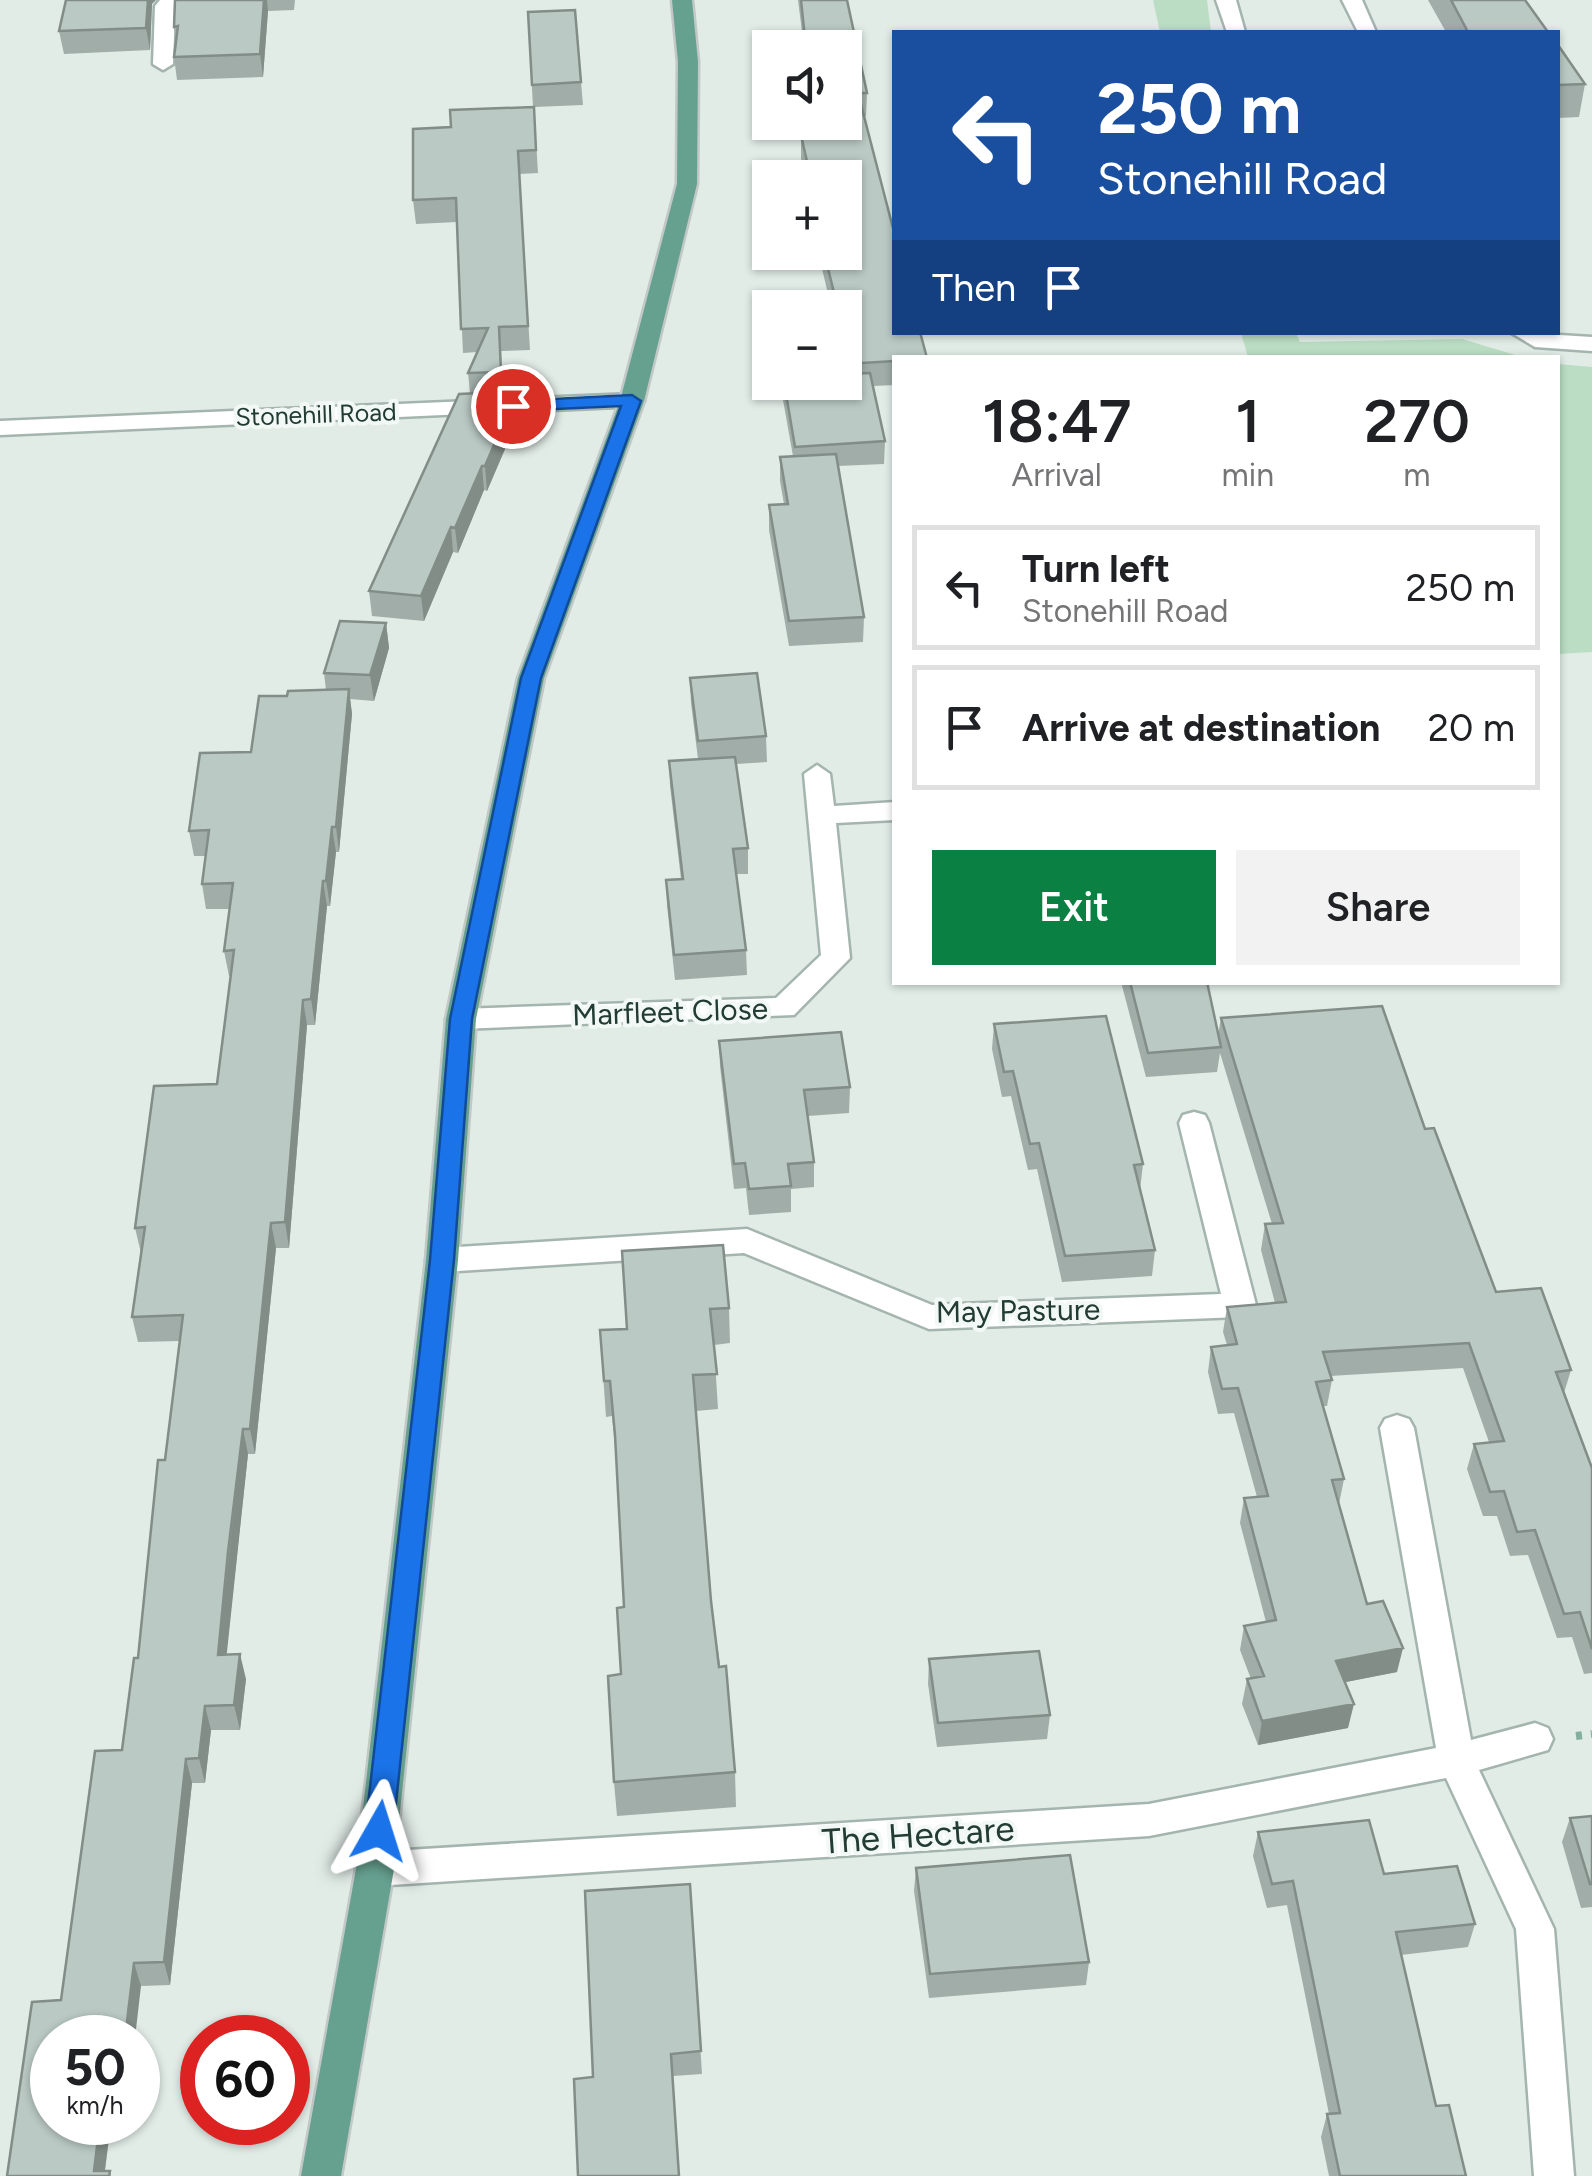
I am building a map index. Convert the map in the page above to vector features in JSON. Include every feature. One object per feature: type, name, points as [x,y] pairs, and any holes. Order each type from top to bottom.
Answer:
[{"type":"main road","points":[[320,2176],[375,1869],[442,1260],[461,1019],[531,678],[632,401],[687,184],[688,62],[682,0]]},
{"type":"street","points":[[163,64],[166,6],[172,0]]},
{"type":"street","points":[[1226,0],[1235,30]]},
{"type":"street","points":[[1352,0],[1366,30]]},
{"type":"street","points":[[1526,335],[1535,340],[1592,344]]},
{"type":"street","name":"Stonehill Road","points":[[0,428],[632,401]]},
{"type":"street","name":"Marfleet Close","points":[[461,1019],[784,1008],[836,958],[817,774]]},
{"type":"street","points":[[821,815],[892,811]]},
{"type":"street","name":"May Pasture","points":[[442,1260],[746,1241],[929,1316],[1240,1305],[1194,1123]]},
{"type":"street","points":[[1396,1428],[1456,1760],[1535,1930],[1554,2176]]},
{"type":"street","name":"The Hectare","points":[[375,1869],[1149,1820],[1456,1760],[1535,1739]]},
{"type":"green space","points":[[1153,0],[1207,0],[1211,30],[1160,30]]},
{"type":"green space","points":[[1242,335],[1297,335],[1300,342],[1462,339],[1515,355],[1247,355]]},
{"type":"green space","points":[[1560,364],[1592,367],[1592,652],[1560,654]]},
{"type":"building","points":[[66,0],[148,0],[146,28],[59,31]]},
{"type":"building","points":[[175,0],[264,0],[260,54],[174,57],[178,26],[174,27]]},
{"type":"building","points":[[801,0],[847,0],[853,30],[804,30]]},
{"type":"building","points":[[1451,0],[1525,0],[1547,30],[1467,30]]},
{"type":"building","points":[[575,10],[581,82],[532,85],[528,12]]},
{"type":"building","points":[[1560,48],[1585,84],[1560,85]]},
{"type":"building","points":[[534,107],[536,150],[518,151],[528,326],[499,327],[501,372],[468,373],[488,328],[461,329],[456,198],[413,200],[413,129],[451,127],[450,110]]},
{"type":"building","points":[[862,108],[892,224],[892,335],[921,335],[926,355],[892,355],[892,361],[862,363],[862,290],[833,290],[828,270],[862,270],[862,160],[807,160],[802,140],[862,140]]},
{"type":"building","points":[[862,373],[870,373],[885,441],[795,447],[787,400],[862,400]]},
{"type":"building","points":[[502,392],[503,424],[421,596],[369,591],[459,394]]},
{"type":"building","points":[[836,454],[864,617],[789,621],[769,505],[788,504],[780,457]]},
{"type":"building","points":[[340,621],[386,623],[370,675],[324,673]]},
{"type":"building","points":[[757,673],[766,736],[698,741],[690,678]]},
{"type":"building","points":[[349,689],[336,827],[332,827],[323,881],[311,999],[303,1000],[285,1222],[271,1223],[250,1429],[243,1429],[228,1552],[218,1655],[240,1654],[234,1705],[205,1706],[199,1758],[186,1759],[164,1962],[134,1963],[128,2015],[30,2015],[32,2002],[61,2000],[95,1751],[122,1750],[134,1658],[138,1658],[158,1460],[165,1460],[183,1315],[132,1317],[145,1227],[135,1228],[154,1086],[217,1084],[234,950],[224,951],[233,883],[202,884],[209,830],[189,831],[200,753],[251,752],[259,696],[287,696],[288,691]]},
{"type":"building","points":[[735,757],[748,848],[733,849],[746,950],[674,955],[666,880],[683,879],[669,761]]},
{"type":"building","points":[[1131,985],[1208,985],[1221,1047],[1148,1053]]},
{"type":"building","points":[[1382,1006],[1425,1129],[1434,1128],[1496,1292],[1541,1288],[1571,1370],[1556,1372],[1592,1468],[1592,1649],[1580,1612],[1564,1614],[1535,1530],[1517,1532],[1504,1491],[1490,1492],[1474,1444],[1504,1441],[1469,1343],[1323,1352],[1332,1380],[1316,1382],[1344,1479],[1332,1480],[1367,1604],[1383,1601],[1403,1648],[1336,1661],[1354,1704],[1262,1721],[1247,1679],[1264,1676],[1244,1626],[1276,1620],[1244,1498],[1268,1496],[1238,1388],[1222,1389],[1211,1347],[1237,1344],[1227,1307],[1286,1302],[1265,1224],[1283,1223],[1221,1018]]},
{"type":"building","points":[[1106,1016],[1143,1164],[1134,1165],[1155,1250],[1065,1256],[1039,1143],[1030,1144],[1013,1071],[1004,1072],[994,1024]]},
{"type":"building","points":[[841,1032],[850,1087],[804,1090],[814,1162],[788,1164],[791,1186],[749,1189],[745,1163],[734,1164],[719,1041]]},
{"type":"building","points":[[723,1245],[729,1308],[710,1309],[717,1374],[693,1375],[711,1601],[719,1667],[726,1666],[735,1772],[614,1782],[608,1676],[621,1674],[617,1608],[624,1607],[615,1435],[610,1381],[604,1381],[600,1330],[627,1329],[622,1251]]},
{"type":"building","points":[[1039,1651],[1050,1715],[938,1723],[929,1659]]},
{"type":"building","points":[[1592,1816],[1592,1884],[1590,1884],[1570,1818]]},
{"type":"building","points":[[1369,1820],[1384,1874],[1457,1866],[1475,1924],[1396,1932],[1436,2106],[1449,2105],[1466,2176],[1340,2176],[1327,2114],[1340,2113],[1293,1881],[1272,1884],[1258,1832]]},
{"type":"building","points":[[1070,1855],[1089,1962],[930,1974],[916,1868]]},
{"type":"building","points":[[690,1884],[701,2051],[671,2054],[679,2176],[578,2176],[574,2079],[593,2077],[585,1891]]},
{"type":"building","points":[[30,2016],[30,2145],[97,2145],[94,2171],[110,2171],[109,2176],[7,2176]]},
{"type":"route","points":[[379,1831],[442,1260],[461,1019],[531,678],[632,401],[513,406]]}]
